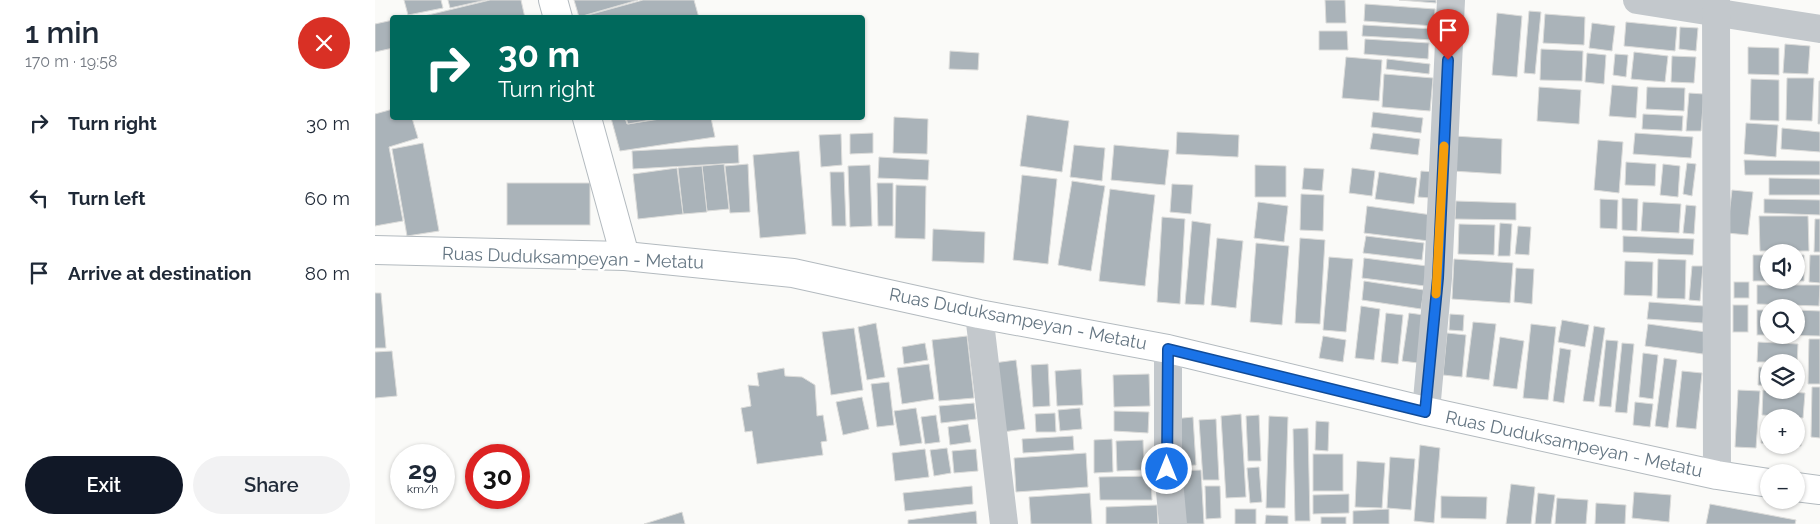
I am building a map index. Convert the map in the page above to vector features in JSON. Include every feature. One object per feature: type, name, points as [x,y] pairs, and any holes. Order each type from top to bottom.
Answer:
[{"type":"main road","points":[[553,0],[557,15]]},
{"type":"main road","points":[[588,120],[625,256]]},
{"type":"main road","name":"Ruas Duduksampeyan - Metatu","points":[[375,250],[625,256],[793,273],[979,314],[1168,349],[1425,412],[1717,475],[1760,482]]},
{"type":"main road","points":[[1805,488],[1820,490]]},
{"type":"street","points":[[1425,412],[1438,278],[1451,0]]},
{"type":"street","points":[[1637,0],[1716,6],[1820,29]]},
{"type":"street","points":[[1716,6],[1717,475]]},
{"type":"street","points":[[979,314],[1004,524]]},
{"type":"street","points":[[1168,349],[1167,469],[1173,524]]},
{"type":"building","points":[[404,0],[441,0],[443,8],[408,15]]},
{"type":"building","points":[[448,0],[486,0],[450,8]]},
{"type":"building","points":[[490,0],[521,0],[524,15],[428,15]]},
{"type":"building","points":[[574,0],[638,0],[586,15],[578,15]]},
{"type":"building","points":[[643,0],[694,0],[698,15],[588,15]]},
{"type":"building","points":[[1325,0],[1345,0],[1346,23],[1326,23]]},
{"type":"building","points":[[1399,0],[1436,0],[1436,3]]},
{"type":"building","points":[[1365,4],[1435,9],[1434,26],[1364,21]]},
{"type":"building","points":[[1529,11],[1541,12],[1535,74],[1524,73]]},
{"type":"building","points":[[1497,13],[1522,16],[1517,77],[1492,75]]},
{"type":"building","points":[[1545,14],[1585,17],[1584,45],[1543,43]]},
{"type":"building","points":[[390,21],[390,49],[375,52],[375,24]]},
{"type":"building","points":[[1626,22],[1677,27],[1675,51],[1624,46]]},
{"type":"building","points":[[1592,23],[1615,26],[1612,51],[1589,48]]},
{"type":"building","points":[[1363,25],[1434,29],[1433,40],[1362,36]]},
{"type":"building","points":[[1680,27],[1698,28],[1696,51],[1679,49]]},
{"type":"building","points":[[1319,31],[1347,31],[1348,50],[1319,50]]},
{"type":"building","points":[[1365,39],[1429,43],[1428,59],[1364,54]]},
{"type":"building","points":[[1785,44],[1810,46],[1808,74],[1783,73]]},
{"type":"building","points":[[1748,47],[1779,48],[1779,75],[1748,74]]},
{"type":"building","points":[[1541,49],[1583,51],[1582,81],[1540,80]]},
{"type":"building","points":[[950,51],[979,53],[978,70],[949,69]]},
{"type":"building","points":[[1634,52],[1668,56],[1665,82],[1631,79]]},
{"type":"building","points":[[1587,53],[1606,55],[1604,84],[1585,82]]},
{"type":"building","points":[[1615,54],[1628,55],[1626,77],[1613,75]]},
{"type":"building","points":[[1672,56],[1696,57],[1694,83],[1671,82]]},
{"type":"building","points":[[1346,57],[1382,60],[1379,101],[1342,98]]},
{"type":"building","points":[[1387,59],[1430,64],[1429,74],[1386,69]]},
{"type":"building","points":[[1384,74],[1433,78],[1430,111],[1382,107]]},
{"type":"building","points":[[1787,78],[1814,78],[1812,121],[1786,120]]},
{"type":"building","points":[[1751,79],[1779,80],[1779,121],[1750,120]]},
{"type":"building","points":[[1819,81],[1820,124],[1818,124]]},
{"type":"building","points":[[1612,85],[1638,87],[1636,118],[1609,116]]},
{"type":"building","points":[[1539,87],[1581,90],[1579,124],[1537,121]]},
{"type":"building","points":[[1647,87],[1685,88],[1684,111],[1646,109]]},
{"type":"building","points":[[1689,93],[1704,94],[1701,131],[1686,131]]},
{"type":"building","points":[[390,110],[390,120],[413,120],[418,138],[389,147],[403,221],[375,226],[375,114]]},
{"type":"building","points":[[1373,112],[1423,118],[1421,133],[1371,127]]},
{"type":"building","points":[[1643,114],[1683,116],[1682,131],[1642,129]]},
{"type":"building","points":[[1027,115],[1069,121],[1062,172],[1020,166]]},
{"type":"building","points":[[894,117],[928,119],[927,154],[893,153]]},
{"type":"building","points":[[612,120],[626,120],[627,124],[654,120],[711,120],[715,137],[620,151]]},
{"type":"building","points":[[627,120],[650,120],[628,124]]},
{"type":"building","points":[[1746,123],[1778,125],[1776,157],[1744,154]]},
{"type":"building","points":[[1782,128],[1820,132],[1820,152],[1781,149]]},
{"type":"building","points":[[1177,132],[1239,135],[1238,157],[1176,154]]},
{"type":"building","points":[[873,133],[873,153],[850,154],[850,134]]},
{"type":"building","points":[[1373,133],[1420,139],[1418,155],[1370,149]]},
{"type":"building","points":[[1635,133],[1693,137],[1691,158],[1633,154]]},
{"type":"building","points":[[841,134],[842,165],[821,167],[819,135]]},
{"type":"building","points":[[1454,136],[1502,139],[1501,174],[1452,171]]},
{"type":"building","points":[[1598,140],[1623,142],[1619,193],[1594,190]]},
{"type":"building","points":[[423,143],[439,231],[407,236],[392,149]]},
{"type":"building","points":[[738,145],[739,163],[633,169],[632,151]]},
{"type":"building","points":[[1074,145],[1105,148],[1102,181],[1070,177]]},
{"type":"building","points":[[1114,145],[1169,150],[1165,185],[1111,180]]},
{"type":"building","points":[[799,151],[806,234],[760,238],[753,155]]},
{"type":"building","points":[[879,157],[929,160],[928,180],[878,178]]},
{"type":"building","points":[[1744,160],[1820,161],[1820,175],[1745,175]]},
{"type":"building","points":[[1626,162],[1656,164],[1655,186],[1625,185]]},
{"type":"building","points":[[1687,163],[1696,164],[1692,196],[1683,194]]},
{"type":"building","points":[[724,164],[729,209],[707,211],[702,166]]},
{"type":"building","points":[[748,164],[750,212],[730,213],[725,166]]},
{"type":"building","points":[[1663,164],[1680,166],[1678,197],[1660,195]]},
{"type":"building","points":[[870,165],[872,226],[850,227],[848,166]]},
{"type":"building","points":[[1255,165],[1286,166],[1286,197],[1255,197]]},
{"type":"building","points":[[702,166],[707,212],[683,214],[678,168]]},
{"type":"building","points":[[677,168],[683,214],[638,219],[633,174]]},
{"type":"building","points":[[1304,168],[1324,169],[1322,191],[1302,189]]},
{"type":"building","points":[[1352,168],[1375,171],[1372,196],[1349,193]]},
{"type":"building","points":[[1421,171],[1434,172],[1431,198],[1418,197]]},
{"type":"building","points":[[830,172],[844,172],[846,226],[832,226]]},
{"type":"building","points":[[1379,172],[1417,178],[1414,204],[1375,199]]},
{"type":"building","points":[[1022,175],[1057,179],[1048,264],[1013,260]]},
{"type":"building","points":[[1769,178],[1820,179],[1820,195],[1769,195]]},
{"type":"building","points":[[1072,181],[1105,186],[1091,271],[1058,265]]},
{"type":"building","points":[[507,183],[590,183],[590,225],[507,225]]},
{"type":"building","points":[[877,183],[893,183],[893,226],[878,226]]},
{"type":"building","points":[[1172,184],[1193,185],[1191,214],[1170,212]]},
{"type":"building","points":[[896,185],[926,186],[925,239],[895,238]]},
{"type":"building","points":[[1110,189],[1155,195],[1145,286],[1099,281]]},
{"type":"building","points":[[1732,190],[1753,192],[1748,235],[1727,233]]},
{"type":"building","points":[[1301,194],[1324,195],[1323,231],[1300,230]]},
{"type":"building","points":[[1622,198],[1638,199],[1637,231],[1622,230]]},
{"type":"building","points":[[1600,199],[1618,200],[1617,229],[1600,228]]},
{"type":"building","points":[[1764,199],[1820,200],[1820,215],[1764,213]]},
{"type":"building","points":[[1456,201],[1516,203],[1516,220],[1455,219]]},
{"type":"building","points":[[1258,202],[1288,206],[1284,242],[1254,238]]},
{"type":"building","points":[[1643,202],[1681,204],[1679,233],[1641,231]]},
{"type":"building","points":[[1686,205],[1696,206],[1694,234],[1683,233]]},
{"type":"building","points":[[1367,206],[1432,215],[1429,241],[1364,233]]},
{"type":"building","points":[[1759,216],[1808,216],[1809,251],[1805,251],[1805,244],[1760,244],[1760,251]]},
{"type":"building","points":[[1162,217],[1185,219],[1180,304],[1157,302]]},
{"type":"building","points":[[1815,219],[1820,219],[1820,252],[1814,252]]},
{"type":"building","points":[[1192,221],[1211,224],[1204,305],[1185,304]]},
{"type":"building","points":[[1500,223],[1512,224],[1510,256],[1498,256]]},
{"type":"building","points":[[1459,224],[1495,225],[1494,255],[1458,254]]},
{"type":"building","points":[[1518,226],[1531,227],[1529,255],[1515,254]]},
{"type":"building","points":[[933,229],[985,232],[984,263],[932,261]]},
{"type":"building","points":[[1366,236],[1424,243],[1422,260],[1363,253]]},
{"type":"building","points":[[1623,236],[1694,239],[1693,255],[1623,252]]},
{"type":"building","points":[[1217,238],[1243,241],[1236,308],[1211,305]]},
{"type":"building","points":[[1300,238],[1325,240],[1320,324],[1295,323]]},
{"type":"building","points":[[1256,243],[1289,246],[1282,325],[1250,322]]},
{"type":"building","points":[[1753,255],[1760,255],[1760,281],[1753,281]]},
{"type":"building","points":[[1810,255],[1820,255],[1820,283],[1809,282]]},
{"type":"building","points":[[1329,257],[1353,259],[1346,332],[1323,330]]},
{"type":"building","points":[[1364,258],[1427,266],[1425,286],[1362,278]]},
{"type":"building","points":[[1454,259],[1513,263],[1510,303],[1452,299]]},
{"type":"building","points":[[1658,259],[1686,260],[1685,299],[1657,298]]},
{"type":"building","points":[[1625,261],[1653,262],[1652,296],[1624,295]]},
{"type":"building","points":[[1692,266],[1703,266],[1700,301],[1689,300]]},
{"type":"building","points":[[1516,268],[1534,269],[1532,304],[1514,302]]},
{"type":"building","points":[[1364,281],[1424,290],[1421,309],[1362,300]]},
{"type":"building","points":[[1734,282],[1749,282],[1749,298],[1734,298]]},
{"type":"building","points":[[1757,285],[1760,285],[1760,289],[1805,289],[1805,285],[1820,285],[1819,306],[1805,306],[1805,299],[1760,299],[1760,304],[1757,304]]},
{"type":"building","points":[[375,293],[381,293],[386,348],[375,348]]},
{"type":"building","points":[[1649,302],[1704,306],[1703,323],[1647,319]]},
{"type":"building","points":[[1733,305],[1748,305],[1748,332],[1733,332]]},
{"type":"building","points":[[1361,306],[1380,309],[1374,360],[1355,358]]},
{"type":"building","points":[[1757,310],[1760,310],[1760,335],[1757,335]]},
{"type":"building","points":[[1805,310],[1820,311],[1820,336],[1805,336]]},
{"type":"building","points":[[1386,313],[1403,315],[1398,364],[1381,362]]},
{"type":"building","points":[[1409,313],[1424,315],[1418,363],[1402,361]]},
{"type":"building","points":[[1450,314],[1464,315],[1463,331],[1449,330]]},
{"type":"building","points":[[1562,320],[1589,325],[1585,347],[1558,342]]},
{"type":"building","points":[[1473,322],[1496,324],[1489,380],[1466,377]]},
{"type":"building","points":[[876,323],[885,377],[867,380],[858,327]]},
{"type":"building","points":[[1531,324],[1556,327],[1548,400],[1523,398]]},
{"type":"building","points":[[1648,324],[1706,332],[1703,354],[1645,346]]},
{"type":"building","points":[[1594,326],[1605,328],[1594,402],[1583,401]]},
{"type":"building","points":[[854,328],[863,390],[831,395],[822,332]]},
{"type":"building","points":[[1447,333],[1466,335],[1462,377],[1443,375]]},
{"type":"building","points":[[967,336],[974,398],[939,401],[932,340]]},
{"type":"building","points":[[1323,336],[1346,340],[1343,362],[1319,358]]},
{"type":"building","points":[[1500,337],[1524,341],[1517,389],[1493,386]]},
{"type":"building","points":[[1809,339],[1820,339],[1820,384],[1808,384]]},
{"type":"building","points":[[1606,340],[1618,341],[1611,407],[1599,406]]},
{"type":"building","points":[[1758,342],[1760,344],[1798,344],[1798,354],[1760,354],[1760,362],[1757,362]]},
{"type":"building","points":[[925,343],[928,360],[904,364],[902,347]]},
{"type":"building","points":[[1622,343],[1634,344],[1627,413],[1615,412]]},
{"type":"building","points":[[1560,348],[1571,350],[1564,403],[1553,401]]},
{"type":"building","points":[[392,351],[397,396],[375,398],[375,352]]},
{"type":"building","points":[[1643,353],[1658,355],[1653,399],[1639,397]]},
{"type":"building","points":[[1664,358],[1677,360],[1668,428],[1655,426]]},
{"type":"building","points":[[1016,360],[1025,429],[995,433],[986,364]]},
{"type":"building","points":[[929,364],[934,399],[902,404],[897,368]]},
{"type":"building","points":[[1048,364],[1050,406],[1033,407],[1031,365]]},
{"type":"building","points":[[1759,367],[1760,385],[1758,385]]},
{"type":"building","points":[[784,368],[785,376],[802,377],[815,385],[817,416],[823,415],[827,441],[821,442],[823,455],[757,464],[752,431],[745,432],[741,408],[751,406],[748,385],[759,386],[757,373]]},
{"type":"building","points":[[1081,369],[1083,405],[1057,406],[1055,371]]},
{"type":"building","points":[[1682,371],[1702,373],[1696,429],[1676,427]]},
{"type":"building","points":[[1149,374],[1150,406],[1114,407],[1113,375]]},
{"type":"building","points":[[889,382],[894,425],[877,427],[871,384]]},
{"type":"building","points":[[1812,387],[1820,387],[1820,438],[1811,437]]},
{"type":"building","points":[[1738,390],[1760,391],[1756,448],[1735,447]]},
{"type":"building","points":[[862,397],[869,429],[843,435],[836,402]]},
{"type":"building","points":[[1763,399],[1805,399],[1804,409],[1762,409]]},
{"type":"building","points":[[1635,402],[1653,404],[1650,427],[1633,425]]},
{"type":"building","points":[[974,403],[976,419],[941,423],[939,406]]},
{"type":"building","points":[[916,408],[922,443],[900,446],[894,411]]},
{"type":"building","points":[[1080,408],[1082,429],[1060,431],[1058,410]]},
{"type":"building","points":[[1114,411],[1149,412],[1148,433],[1114,431]]},
{"type":"building","points":[[1055,413],[1056,432],[1036,432],[1035,414]]},
{"type":"building","points":[[1241,414],[1246,497],[1226,498],[1221,416]]},
{"type":"building","points":[[936,415],[940,442],[925,444],[921,417]]},
{"type":"building","points":[[1259,415],[1261,461],[1248,461],[1246,416]]},
{"type":"building","points":[[1269,416],[1288,417],[1285,508],[1266,508]]},
{"type":"building","points":[[1193,417],[1196,465],[1176,466],[1173,419]]},
{"type":"building","points":[[1216,419],[1219,480],[1203,480],[1199,420]]},
{"type":"building","points":[[1316,421],[1329,422],[1328,451],[1315,450]]},
{"type":"building","points":[[968,424],[971,442],[950,445],[948,427]]},
{"type":"building","points":[[1308,428],[1310,521],[1295,521],[1293,429]]},
{"type":"building","points":[[1073,436],[1074,450],[1023,453],[1022,439]]},
{"type":"building","points":[[1112,439],[1113,472],[1094,473],[1094,440]]},
{"type":"building","points":[[1143,440],[1144,470],[1117,471],[1116,441]]},
{"type":"building","points":[[1420,445],[1440,448],[1434,523],[1414,521]]},
{"type":"building","points":[[947,448],[951,473],[934,476],[930,450]]},
{"type":"building","points":[[925,449],[929,477],[895,481],[892,453]]},
{"type":"building","points":[[976,449],[978,471],[954,473],[952,451]]},
{"type":"building","points":[[1086,453],[1088,487],[1016,492],[1014,458]]},
{"type":"building","points":[[1313,454],[1343,454],[1343,491],[1313,491]]},
{"type":"building","points":[[1390,457],[1415,459],[1411,510],[1387,508]]},
{"type":"building","points":[[1357,461],[1385,463],[1382,508],[1355,507]]},
{"type":"building","points":[[1259,467],[1262,502],[1250,503],[1247,468]]},
{"type":"building","points":[[1201,470],[1204,524],[1176,524],[1172,471]]},
{"type":"building","points":[[1151,476],[1152,500],[1100,500],[1099,477]]},
{"type":"building","points":[[1511,484],[1535,487],[1531,524],[1506,524]]},
{"type":"building","points":[[972,486],[973,504],[905,511],[903,493]]},
{"type":"building","points":[[1205,486],[1220,486],[1221,518],[1206,519]]},
{"type":"building","points":[[1634,492],[1671,495],[1669,522],[1632,518]]},
{"type":"building","points":[[1090,493],[1092,524],[1031,524],[1029,497]]},
{"type":"building","points":[[1538,493],[1555,495],[1551,524],[1535,524]]},
{"type":"building","points":[[1349,494],[1349,513],[1313,514],[1313,495]]},
{"type":"building","points":[[1441,496],[1487,497],[1486,519],[1441,518]]},
{"type":"building","points":[[1557,498],[1588,500],[1586,524],[1555,524]]},
{"type":"building","points":[[1596,503],[1626,505],[1625,524],[1595,524]]},
{"type":"building","points":[[1710,504],[1796,520],[1795,524],[1706,524]]},
{"type":"building","points":[[1157,505],[1158,524],[1106,524],[1106,507]]},
{"type":"building","points":[[1235,509],[1256,509],[1256,524],[1235,524]]},
{"type":"building","points":[[1389,509],[1389,524],[1353,524],[1353,511]]},
{"type":"building","points":[[976,511],[977,524],[908,524],[908,520]]},
{"type":"building","points":[[682,512],[685,524],[644,524]]},
{"type":"building","points":[[1266,515],[1288,516],[1288,524],[1265,524]]},
{"type":"building","points":[[1321,517],[1346,517],[1346,524],[1321,524]]},
{"type":"slow traffic","points":[[1436,294],[1444,146]]},
{"type":"route","points":[[1167,469],[1168,349],[1425,412],[1438,278],[1448,60]]}]
